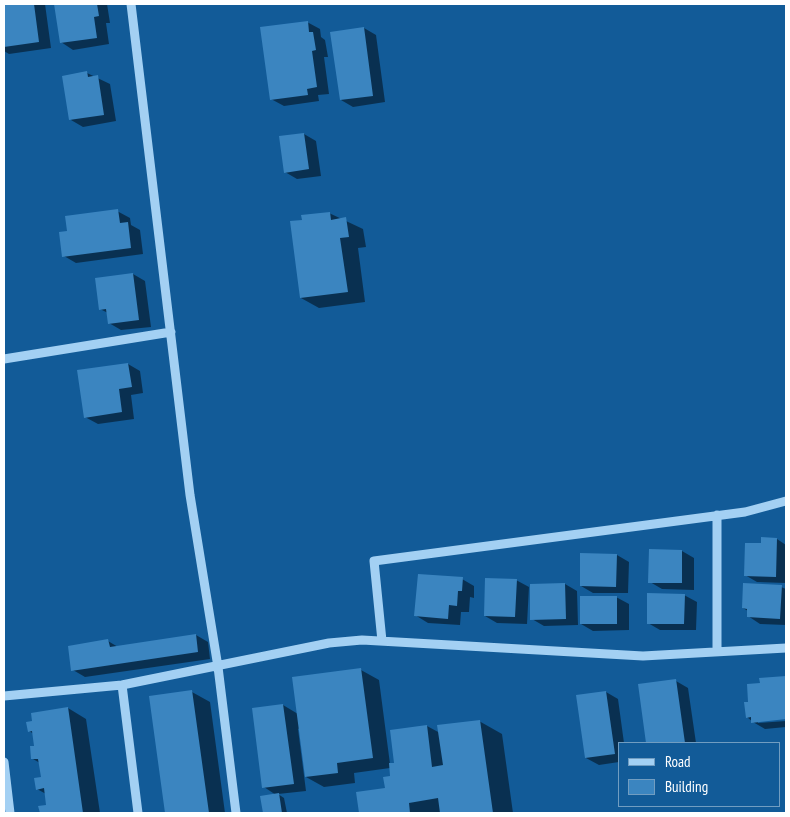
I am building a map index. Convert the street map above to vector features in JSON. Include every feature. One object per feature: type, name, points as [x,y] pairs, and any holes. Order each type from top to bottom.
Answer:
[{"type":"street","points":[[131,4],[190,495],[218,667],[236,813]]},
{"type":"street","points":[[4,359],[171,332]]},
{"type":"street","points":[[382,641],[374,561],[745,512],[786,501]]},
{"type":"street","points":[[717,652],[718,515]]},
{"type":"street","points":[[4,696],[122,685],[329,644],[362,640],[643,656],[786,648]]},
{"type":"street","points":[[122,685],[138,813]]},
{"type":"street","points":[[4,762],[10,813]]},
{"type":"building","points":[[4,4],[34,4],[39,42],[4,47]]},
{"type":"building","points":[[54,4],[97,4],[99,16],[94,17],[97,38],[60,43]]},
{"type":"building","points":[[308,21],[309,32],[313,32],[316,50],[312,51],[317,87],[307,89],[308,95],[270,100],[260,27]]},
{"type":"building","points":[[364,27],[373,96],[340,100],[330,32]]},
{"type":"building","points":[[87,71],[88,77],[98,75],[104,115],[69,120],[62,76]]},
{"type":"building","points":[[304,133],[309,169],[284,173],[279,136]]},
{"type":"building","points":[[118,209],[120,223],[128,222],[131,248],[62,257],[59,232],[67,231],[65,216]]},
{"type":"building","points":[[330,212],[331,220],[346,217],[349,237],[340,238],[348,292],[300,298],[290,221],[302,220],[301,215]]},
{"type":"building","points":[[133,273],[139,320],[108,324],[106,309],[99,310],[95,278]]},
{"type":"building","points":[[128,363],[132,387],[119,389],[122,412],[84,418],[77,370]]},
{"type":"building","points":[[761,537],[777,538],[776,577],[744,576],[745,543],[761,543]]},
{"type":"building","points":[[649,549],[682,550],[682,583],[648,583]]},
{"type":"building","points":[[580,553],[617,554],[616,587],[580,586]]},
{"type":"building","points":[[418,574],[463,577],[462,591],[458,591],[457,606],[449,605],[448,619],[414,616]]},
{"type":"building","points":[[485,578],[517,579],[515,617],[484,616]]},
{"type":"building","points":[[565,583],[566,619],[530,620],[530,584]]},
{"type":"building","points":[[743,583],[782,585],[780,619],[747,617],[747,609],[742,608]]},
{"type":"building","points":[[647,593],[685,594],[684,624],[647,624]]},
{"type":"building","points":[[580,596],[617,596],[617,624],[580,624]]},
{"type":"building","points":[[196,634],[198,652],[71,671],[68,646],[108,639],[110,647]]},
{"type":"building","points":[[361,668],[373,758],[337,763],[338,773],[305,777],[292,677]]},
{"type":"building","points":[[786,676],[786,719],[751,723],[751,717],[746,718],[744,702],[748,702],[747,684],[760,683],[759,678]]},
{"type":"building","points":[[676,679],[685,742],[646,742],[638,684]]},
{"type":"building","points":[[192,690],[209,813],[165,813],[149,696]]},
{"type":"building","points":[[606,691],[615,754],[585,758],[576,695]]},
{"type":"building","points":[[283,704],[294,784],[262,788],[252,708]]},
{"type":"building","points":[[68,707],[83,813],[40,813],[38,806],[46,805],[44,788],[36,790],[34,778],[41,777],[38,759],[31,759],[30,746],[34,746],[32,731],[28,732],[26,722],[32,721],[31,713]]},
{"type":"building","points":[[480,720],[493,813],[440,813],[438,798],[409,803],[410,813],[359,813],[356,792],[385,788],[383,777],[390,776],[389,763],[394,763],[390,730],[427,725],[432,767],[443,765],[437,725]]},
{"type":"building","points":[[279,793],[282,813],[263,813],[260,796]]}]
